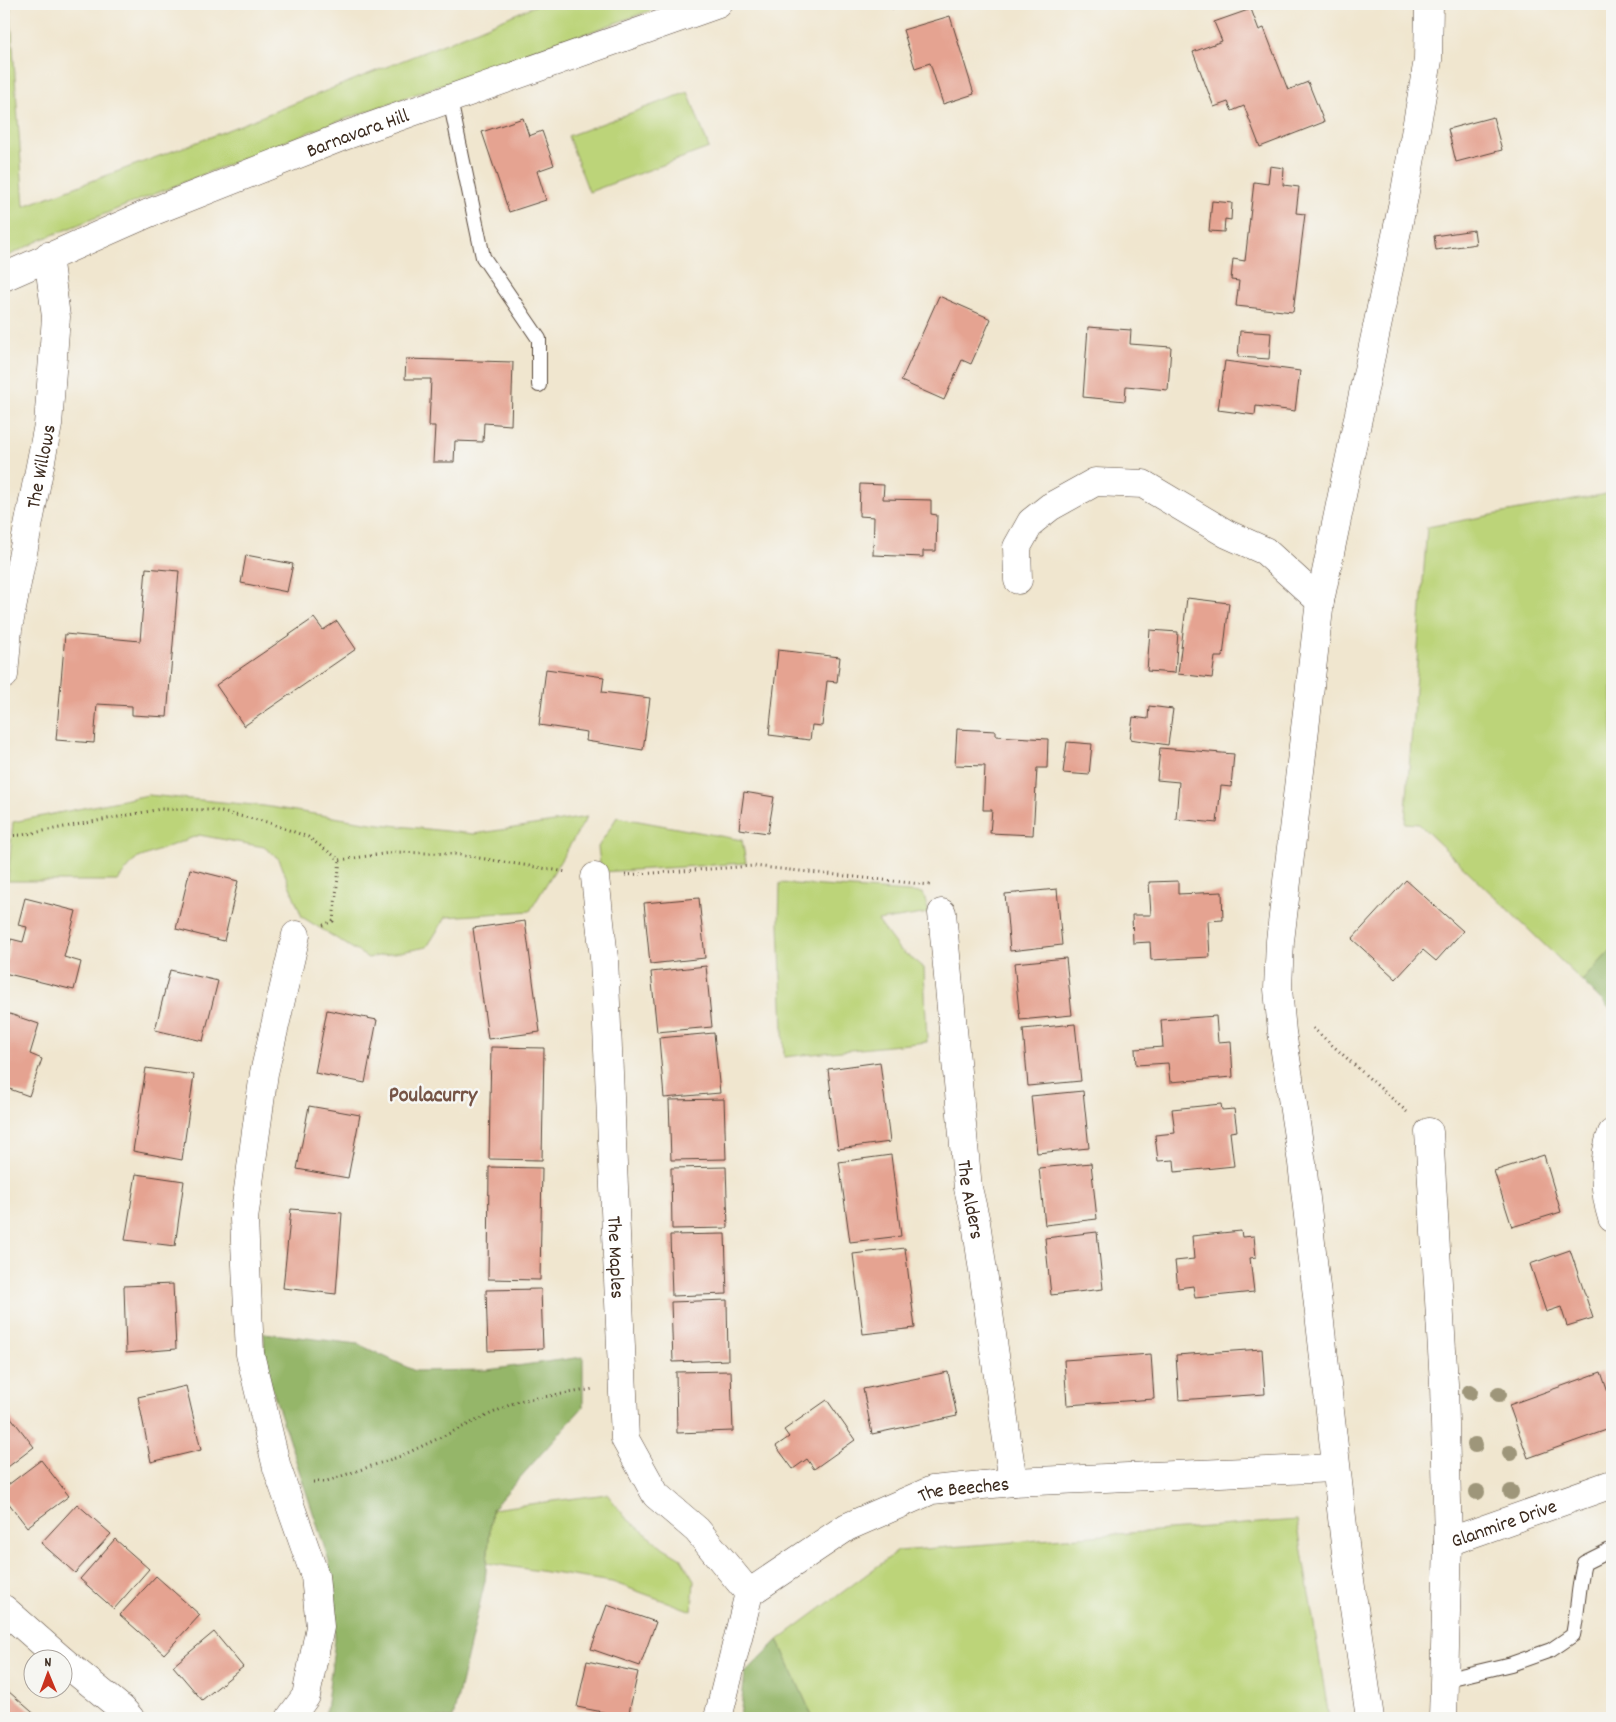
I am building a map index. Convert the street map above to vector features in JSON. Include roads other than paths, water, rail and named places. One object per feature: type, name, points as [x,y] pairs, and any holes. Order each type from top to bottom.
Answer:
[{"type":"street","name":"Barnavara Hill","points":[[4,277],[48,256],[344,136],[718,4]]},
{"type":"street","points":[[1370,1718],[1335,1468],[1302,1163],[1292,1104],[1279,997],[1280,941],[1320,601],[1404,197],[1428,60],[1429,4]]},
{"type":"street","name":"The Willows","points":[[4,675],[8,629],[48,424],[56,317],[48,256]]},
{"type":"street","points":[[1018,580],[1017,547],[1031,522],[1050,507],[1095,482],[1143,484],[1227,534],[1264,551],[1320,601]]},
{"type":"street","name":"The Maples","points":[[595,877],[604,958],[624,1439],[656,1495],[697,1530],[749,1593]]},
{"type":"street","name":"The Alders","points":[[942,913],[968,1188],[976,1222],[1014,1482]]},
{"type":"street","points":[[290,1718],[306,1696],[320,1628],[315,1576],[282,1482],[250,1354],[244,1219],[264,1072],[296,935]]},
{"type":"street","points":[[1430,1132],[1444,1384],[1448,1542]]},
{"type":"street","points":[[1612,1134],[1606,1161],[1607,1202],[1612,1218]]},
{"type":"street","name":"The Beeches","points":[[749,1593],[848,1527],[932,1490],[1014,1482],[1335,1468]]},
{"type":"street","name":"Glanmire Drive","points":[[1443,1718],[1448,1542],[1612,1484]]},
{"type":"street","points":[[718,1718],[749,1593]]},
{"type":"street","points":[[4,1609],[51,1650]]},
{"type":"street","points":[[72,1668],[122,1709],[130,1718]]},
{"type":"lane","points":[[450,100],[483,257],[539,338],[540,385]]},
{"type":"lane","points":[[1444,1680],[1511,1664],[1551,1650],[1572,1635],[1578,1611],[1577,1589],[1584,1563],[1612,1549]]},
{"type":"district","name":"Poulacurry","points":[[433,1093]]}]
